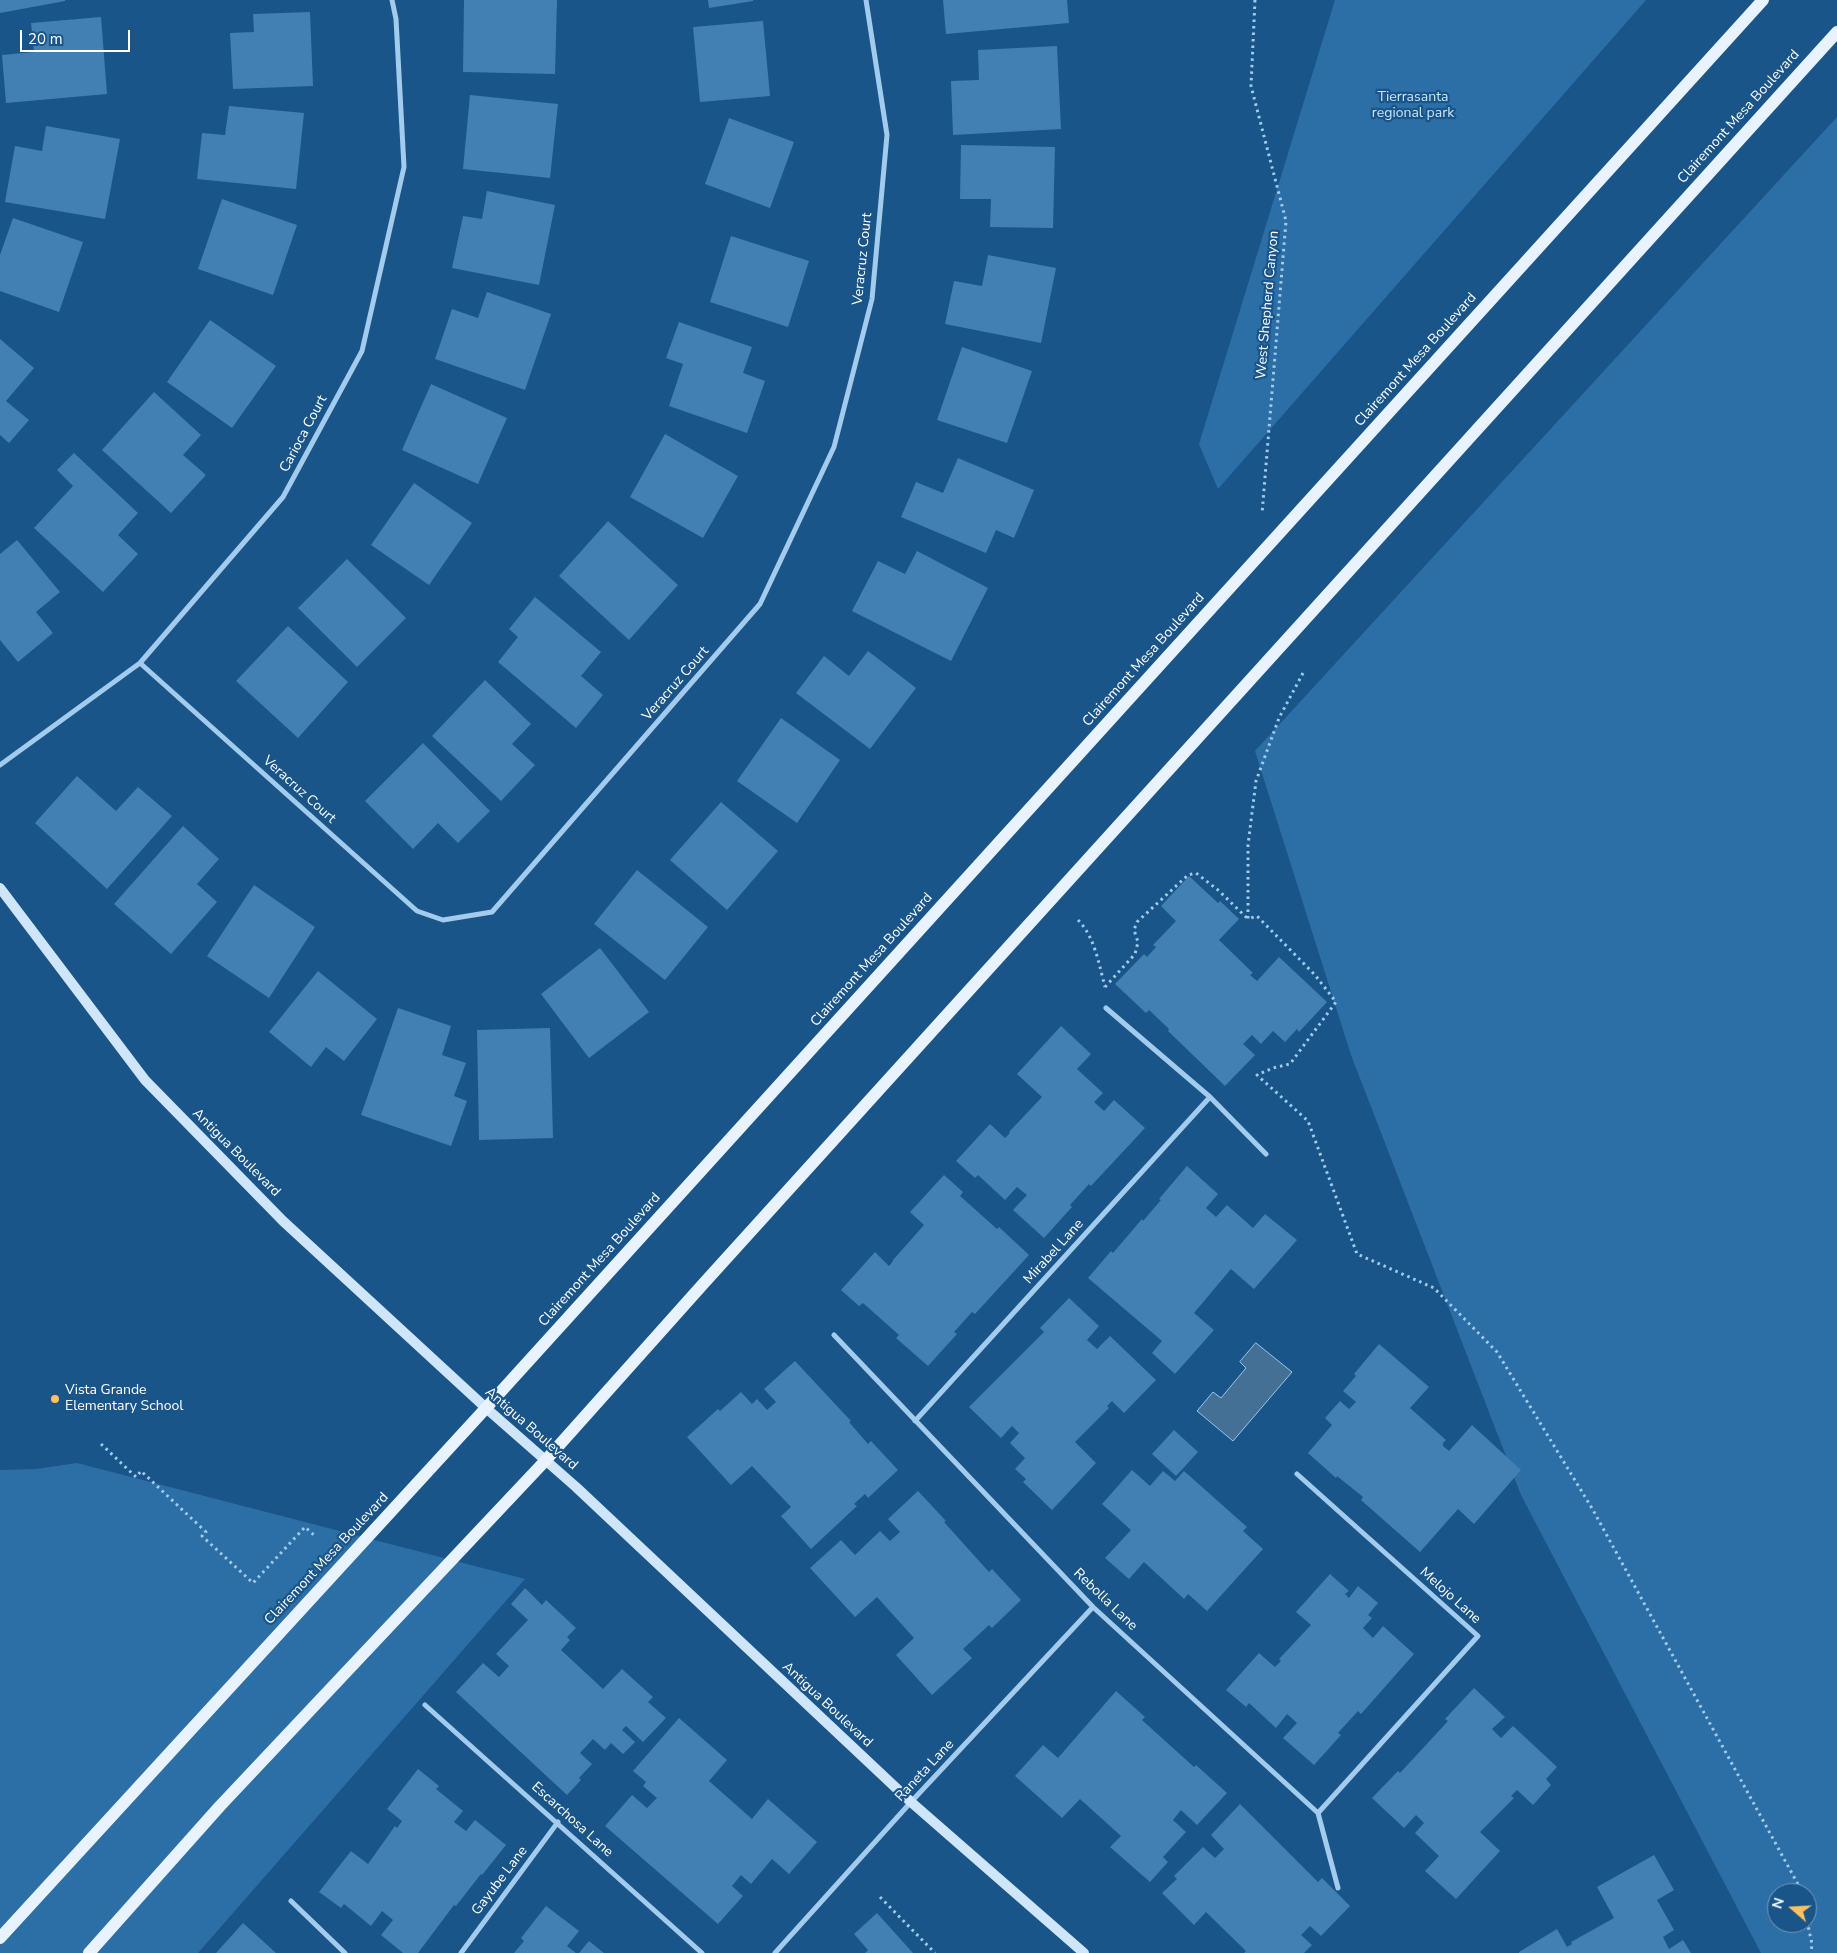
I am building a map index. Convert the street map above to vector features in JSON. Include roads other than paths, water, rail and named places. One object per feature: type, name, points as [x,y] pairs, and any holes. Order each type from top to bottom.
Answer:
[{"type":"main road","name":"Clairemont Mesa Boulevard","points":[[0,1938],[486,1408],[1763,0]]},
{"type":"main road","name":"Clairemont Mesa Boulevard","points":[[89,1953],[198,1831],[546,1461],[744,1239],[1837,32]]},
{"type":"street","name":"Carioca Court","points":[[0,765],[140,662],[283,497],[362,350],[404,166],[396,19],[392,0]]},
{"type":"street","name":"Veracruz Court","points":[[140,662],[417,911],[443,920],[492,912],[760,604],[834,447],[872,299],[887,135],[866,0]]},
{"type":"street","name":"Antigua Boulevard","points":[[0,888],[144,1080],[283,1221],[486,1408],[583,1494],[911,1802],[1084,1953]]},
{"type":"street","points":[[1106,1008],[1210,1097],[1266,1154]]},
{"type":"street","name":"Mirabel Lane","points":[[915,1421],[1210,1097]]},
{"type":"street","name":"Rebolla Lane","points":[[834,1335],[1093,1607],[1318,1813]]},
{"type":"street","name":"Melojo Lane","points":[[1298,1474],[1478,1636],[1318,1813]]},
{"type":"street","name":"Raneta Lane","points":[[775,1953],[911,1802],[1093,1607]]},
{"type":"street","name":"Escarchosa Lane","points":[[425,1705],[558,1822],[702,1953]]},
{"type":"street","points":[[1318,1813],[1338,1888]]},
{"type":"street","name":"Gayube Lane","points":[[461,1953],[558,1822]]},
{"type":"street","points":[[291,1901],[346,1953]]},
{"type":"place","name":"Vista Grande Elementary School","points":[[55,1399]]},
{"type":"park label","name":"Tierrasanta regional park","points":[[1413,106]]}]
